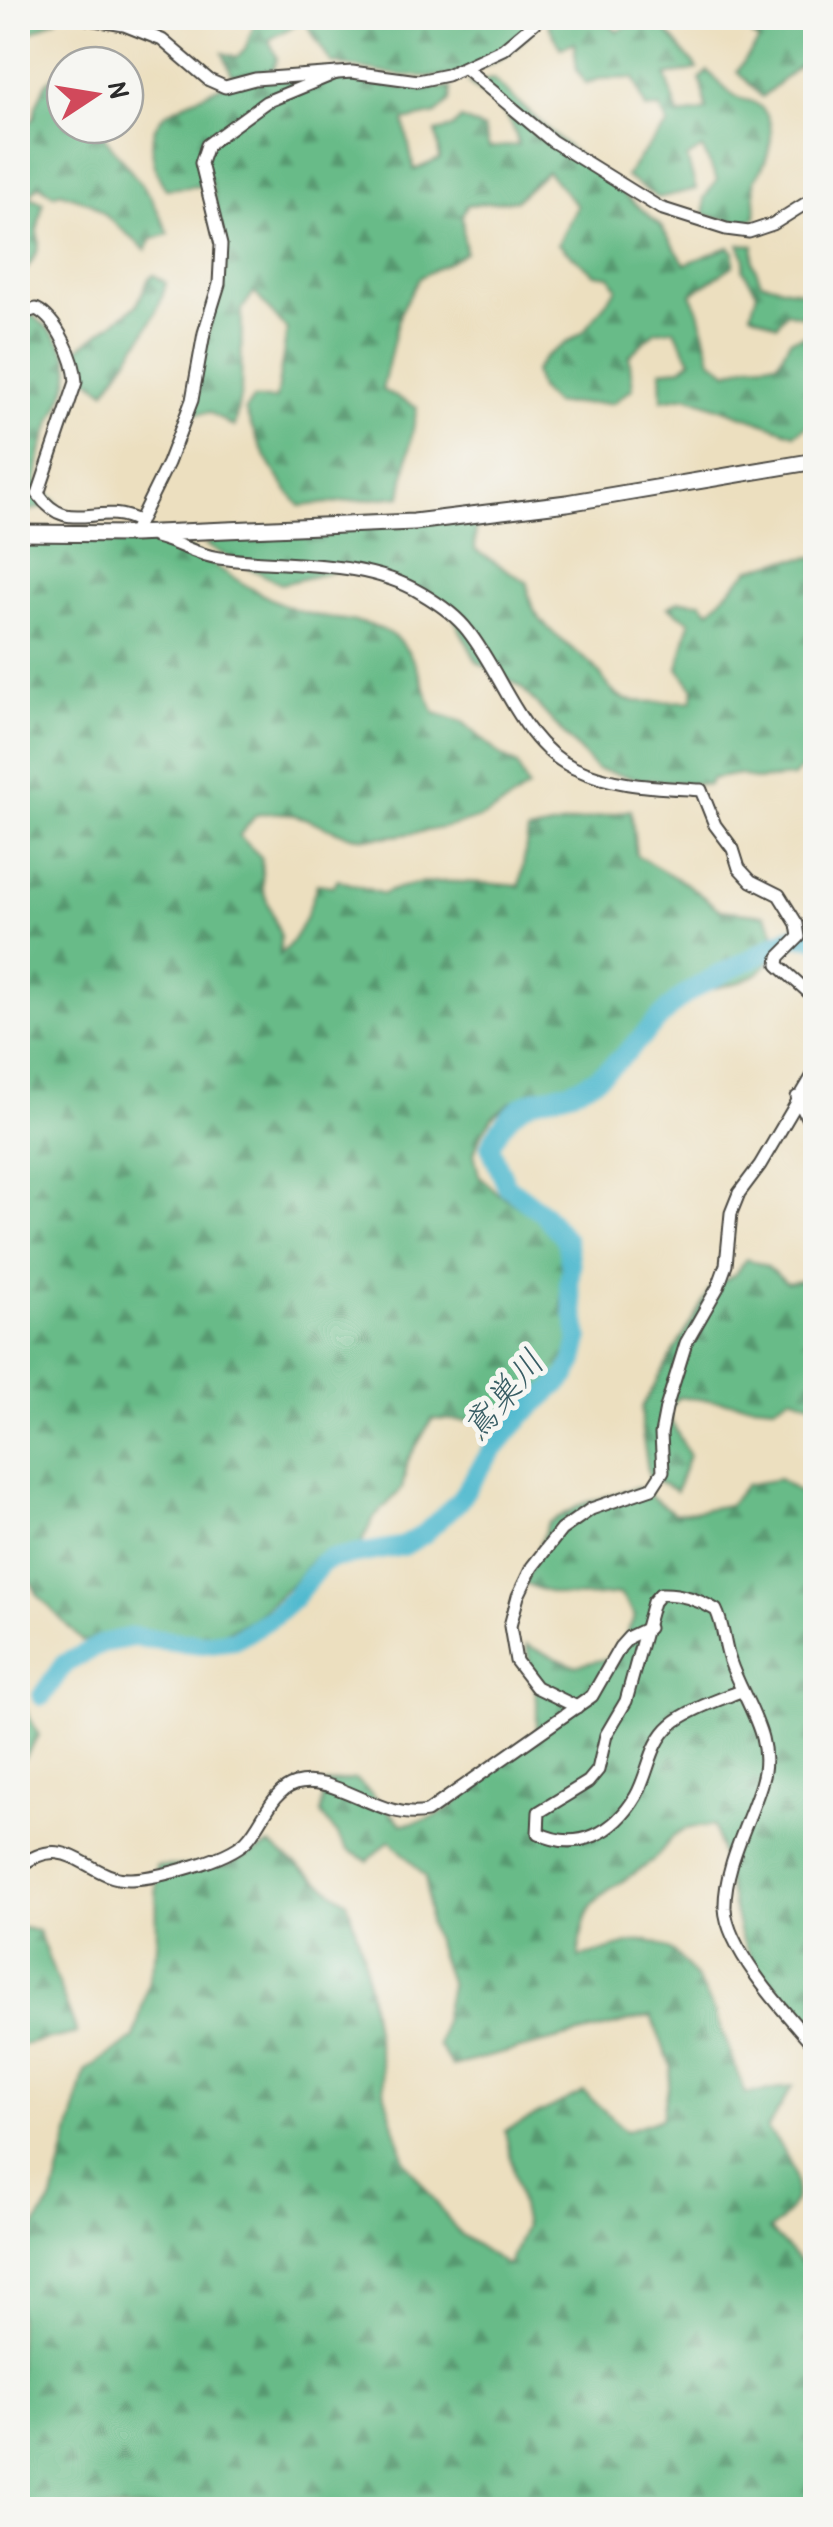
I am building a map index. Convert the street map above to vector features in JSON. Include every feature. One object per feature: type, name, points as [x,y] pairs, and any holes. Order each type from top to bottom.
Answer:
[{"type":"street","points":[[83,18],[124,26],[162,40],[209,80],[225,87],[255,79],[352,72],[418,81],[464,68],[502,49],[540,18]]},
{"type":"street","points":[[771,18],[816,24]]},
{"type":"street","points":[[464,68],[552,142],[660,208],[748,232],[773,224],[816,197]]},
{"type":"street","points":[[136,528],[168,463],[192,400],[204,333],[219,284],[220,245],[201,163],[207,145],[266,102],[336,74]]},
{"type":"street","points":[[18,315],[36,309],[48,314],[75,369],[76,382],[38,494],[49,510],[78,518],[95,513],[126,515],[136,528],[188,552],[366,574],[418,591],[453,615],[469,632],[522,718],[552,754],[572,768],[600,778],[701,790],[715,825],[734,849],[738,868],[750,881],[779,895],[797,924],[798,938],[778,957],[778,964],[816,1000]]},
{"type":"street","points":[[18,533],[414,522],[484,515],[816,460]]},
{"type":"street","points":[[577,1707],[536,1687],[516,1661],[510,1626],[518,1596],[532,1567],[561,1530],[590,1509],[652,1488],[663,1471],[661,1434],[666,1408],[686,1343],[726,1265],[731,1213],[739,1193],[816,1070]]},
{"type":"street","points":[[797,1098],[816,1136]]},
{"type":"street","points":[[742,1691],[670,1726],[655,1746],[637,1794],[617,1822],[604,1832],[579,1843],[538,1833],[538,1812],[588,1782],[598,1770],[606,1736],[626,1701],[653,1602],[660,1594],[674,1593],[716,1610],[742,1691],[766,1746],[760,1789],[744,1826],[725,1910],[742,1958],[816,2048]]},
{"type":"street","points":[[18,1868],[29,1859],[58,1853],[75,1856],[112,1877],[131,1879],[218,1858],[244,1844],[282,1790],[307,1781],[387,1811],[414,1816],[427,1812],[592,1696],[629,1636],[648,1628]]},
{"type":"green space","points":[[18,18],[58,18],[18,40]]},
{"type":"green space","points":[[257,18],[539,18],[519,43],[497,60],[472,71],[446,76],[389,73],[331,63],[304,20],[269,40],[277,58],[273,69],[232,75],[223,53],[237,57],[245,50]]},
{"type":"green space","points":[[553,18],[605,18],[617,32],[640,18],[655,18],[698,69],[666,76],[679,116],[707,110],[700,79],[708,71],[734,96],[762,109],[768,118],[771,140],[765,162],[754,180],[756,218],[744,223],[705,215],[704,198],[717,180],[702,148],[687,158],[696,189],[658,198],[626,177],[668,125],[660,108],[646,109],[634,78],[599,79],[586,84],[577,71],[574,42],[561,48],[548,24]]},
{"type":"green space","points":[[732,18],[762,18],[815,28],[815,94],[800,65],[762,97],[737,71],[759,41]]},
{"type":"green space","points":[[247,74],[317,76],[403,88],[451,88],[450,101],[436,114],[404,121],[414,170],[440,159],[436,132],[452,128],[461,119],[484,129],[489,148],[518,145],[506,117],[468,83],[493,79],[660,225],[685,264],[729,247],[734,252],[734,265],[691,294],[711,359],[728,372],[750,364],[778,362],[790,340],[811,333],[807,317],[786,312],[777,325],[751,313],[757,292],[743,270],[745,258],[739,244],[754,245],[753,262],[761,282],[815,295],[815,420],[795,434],[687,396],[662,400],[661,370],[681,368],[691,360],[674,329],[655,331],[629,356],[633,388],[613,403],[554,404],[539,389],[534,372],[545,357],[583,332],[617,288],[610,276],[595,274],[558,244],[577,206],[547,171],[516,200],[467,205],[462,215],[465,253],[419,278],[400,313],[382,390],[417,407],[401,496],[300,506],[268,461],[245,410],[253,399],[276,399],[287,330],[254,292],[242,309],[241,392],[234,427],[209,412],[191,414],[225,252],[211,180],[200,186],[166,189],[152,152],[154,132],[163,116]]},
{"type":"green space","points":[[45,85],[45,145],[110,145],[151,197],[169,234],[152,239],[146,250],[91,203],[60,192],[54,195],[39,185],[29,196],[43,203],[37,231],[39,245],[18,281],[18,145],[23,129],[34,118]]},
{"type":"green space","points":[[154,275],[166,283],[162,298],[140,340],[105,391],[82,374],[74,352],[137,305]]},
{"type":"green space","points":[[32,315],[65,350],[69,366],[63,396],[41,452],[36,483],[58,504],[18,513],[18,322]]},
{"type":"green space","points":[[476,516],[475,550],[528,583],[529,597],[541,621],[594,667],[616,695],[635,701],[692,701],[694,689],[678,668],[690,621],[668,607],[679,601],[701,602],[709,611],[750,569],[815,557],[815,756],[793,777],[755,780],[739,774],[711,779],[709,785],[639,779],[596,769],[521,687],[477,662],[447,605],[348,568],[281,584],[205,545],[233,533]]},
{"type":"green space","points":[[163,532],[276,601],[314,615],[371,625],[392,635],[412,659],[435,713],[463,722],[517,765],[528,788],[478,819],[401,835],[352,836],[296,815],[256,815],[239,836],[261,857],[263,890],[280,934],[280,955],[303,922],[317,884],[333,886],[338,880],[383,894],[433,882],[520,886],[528,832],[631,810],[636,855],[688,885],[720,910],[765,915],[773,928],[777,953],[759,973],[740,982],[672,998],[640,1030],[610,1075],[580,1091],[512,1101],[493,1116],[480,1136],[474,1153],[479,1175],[496,1192],[542,1220],[561,1247],[562,1305],[572,1332],[563,1367],[539,1413],[517,1423],[432,1419],[408,1460],[402,1489],[373,1519],[360,1546],[313,1558],[298,1578],[254,1618],[223,1633],[190,1636],[151,1632],[82,1641],[38,1595],[18,1558],[18,534]]},
{"type":"green space","points":[[746,1259],[766,1266],[787,1283],[807,1280],[815,1268],[815,1404],[791,1396],[774,1406],[678,1397],[667,1413],[689,1455],[676,1491],[649,1477],[642,1407],[711,1288],[735,1274]]},
{"type":"green space","points":[[779,1479],[799,1492],[814,1513],[807,1540],[808,1563],[816,1569],[815,2030],[754,1963],[740,1935],[714,1825],[678,1833],[650,1863],[598,1898],[585,1920],[579,1957],[641,1941],[666,1948],[683,1961],[698,1981],[721,2028],[745,2094],[793,2086],[767,2129],[792,2168],[795,2194],[783,2219],[769,2230],[815,2276],[815,2509],[18,2509],[18,2232],[28,2238],[53,2199],[85,2071],[134,2038],[157,1948],[156,1866],[224,1866],[270,1845],[347,1902],[363,1953],[385,2095],[405,2161],[460,2234],[508,2266],[525,2226],[505,2131],[584,2092],[626,2131],[662,2118],[672,2068],[651,2016],[452,2066],[438,2045],[450,1985],[429,1923],[426,1877],[390,1840],[368,1861],[348,1850],[321,1814],[324,1784],[356,1779],[402,1824],[430,1818],[451,1807],[537,1738],[537,1699],[526,1645],[574,1666],[615,1657],[635,1616],[620,1594],[571,1596],[525,1583],[548,1523],[583,1504],[638,1487],[675,1514],[729,1505],[746,1485]]},
{"type":"green space","points":[[18,1695],[39,1736],[18,1766]]},
{"type":"green space","points":[[18,1927],[38,1931],[77,2033],[18,2046]]},
{"type":"waterway","name":"鳶巣川","points":[[42,1696],[64,1664],[104,1643],[133,1637],[202,1644],[235,1640],[292,1600],[329,1559],[404,1546],[424,1534],[458,1502],[489,1455],[522,1416],[567,1376],[579,1339],[566,1240],[542,1212],[506,1185],[490,1146],[502,1126],[526,1104],[579,1088],[595,1079],[673,1005],[704,983],[786,939],[816,939]]}]
